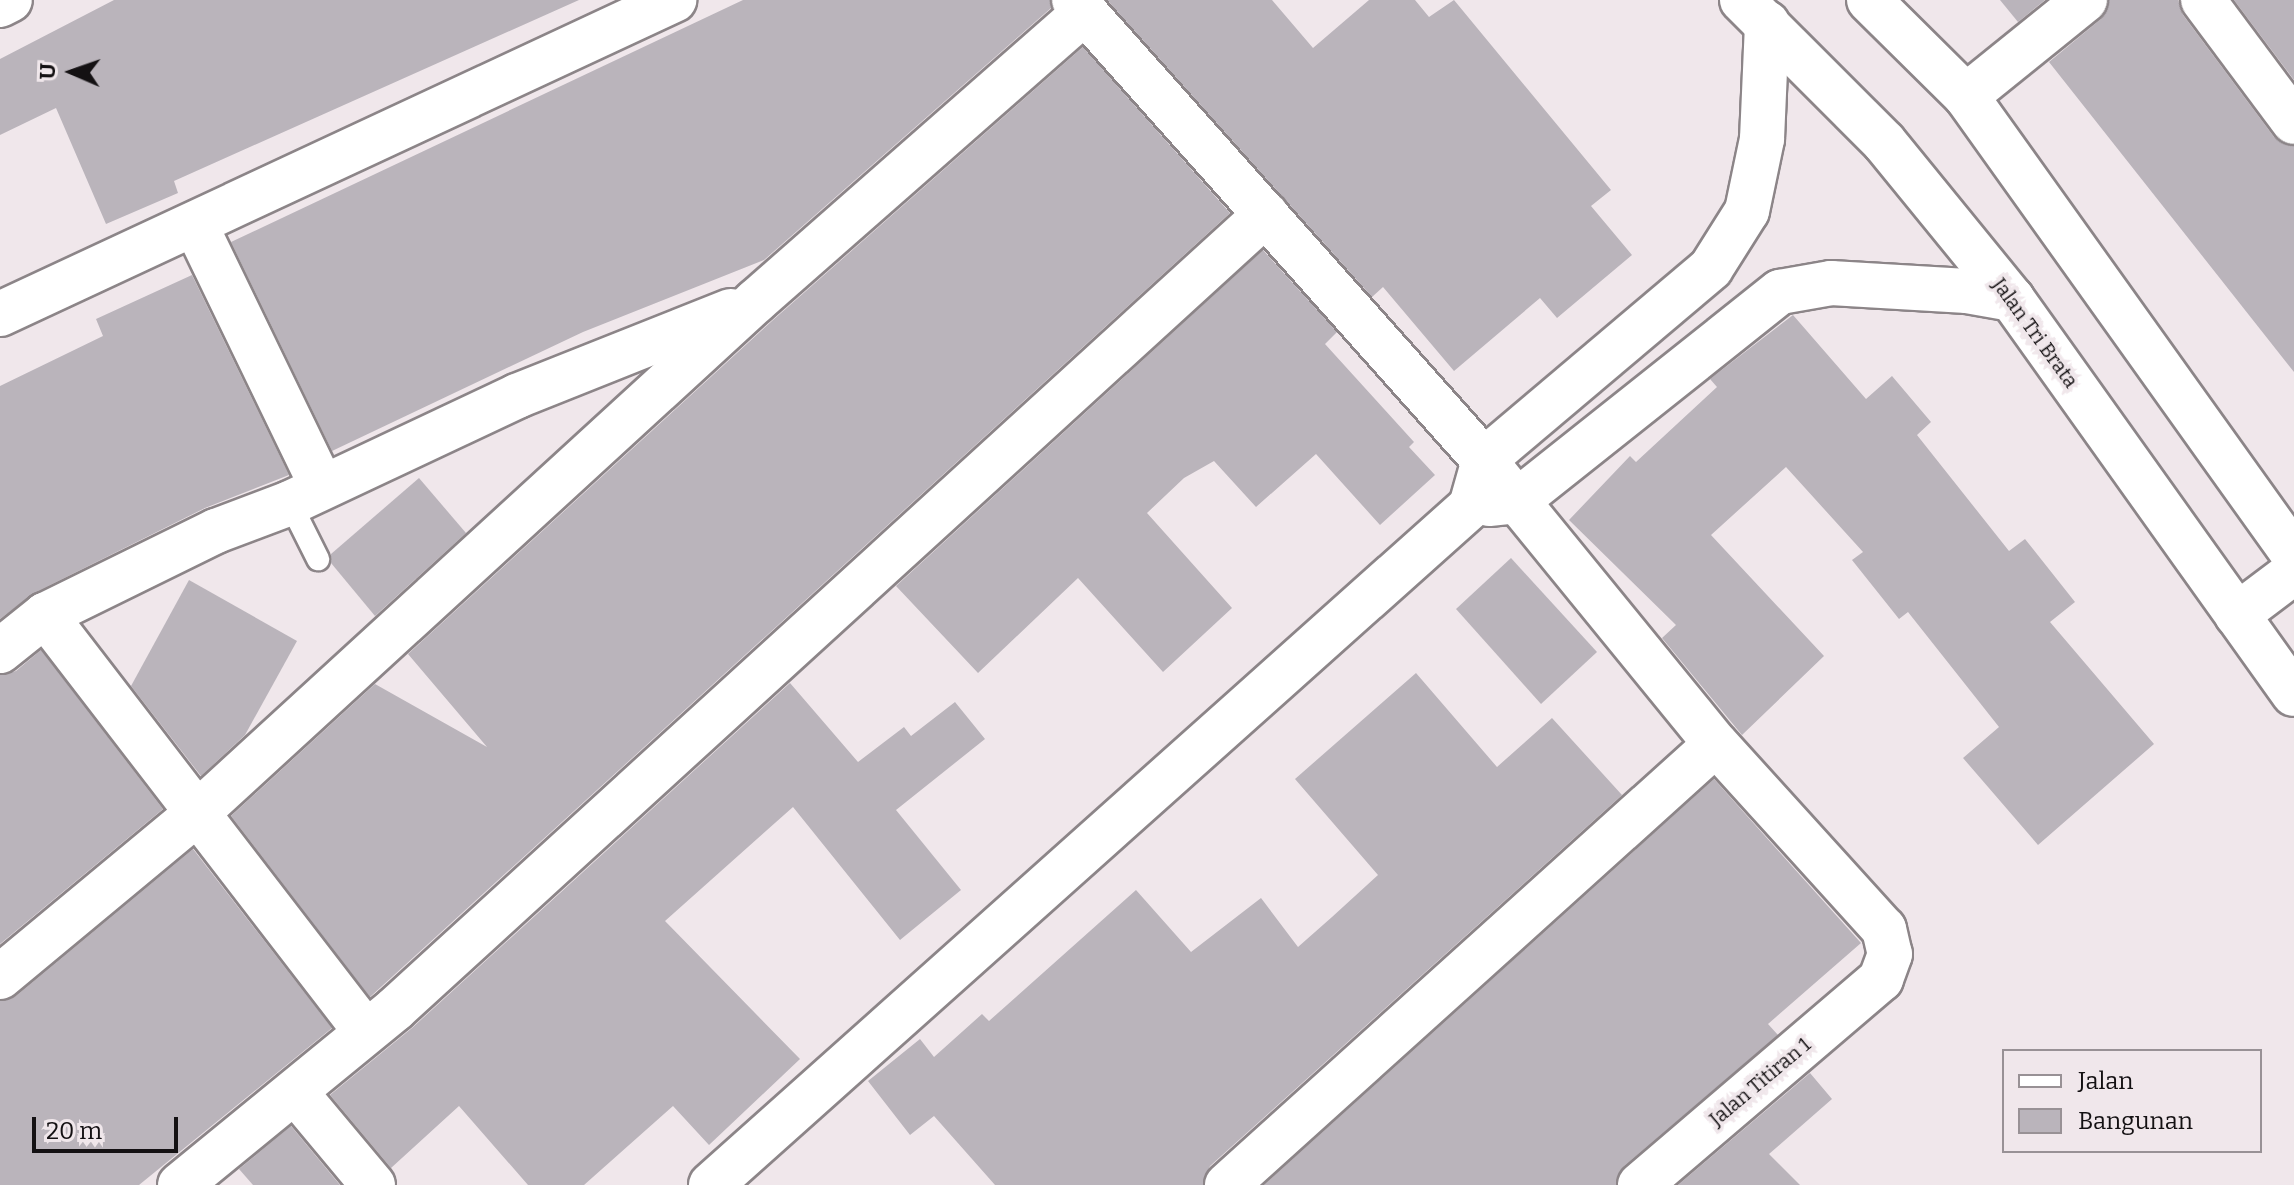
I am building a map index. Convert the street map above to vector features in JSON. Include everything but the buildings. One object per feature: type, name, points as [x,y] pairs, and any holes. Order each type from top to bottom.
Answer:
[{"type":"street","points":[[0,5],[10,0]]},
{"type":"street","points":[[0,314],[674,0]]},
{"type":"street","points":[[1869,0],[1966,96],[2294,555]]},
{"type":"street","points":[[1966,96],[2085,0]]},
{"type":"street","points":[[2203,0],[2294,122]]},
{"type":"street","points":[[0,977],[195,815],[1079,6],[1484,460],[1716,744],[1227,1185]]},
{"type":"street","points":[[711,1185],[1471,506],[1484,460],[1711,268],[1747,211],[1762,139],[1755,11]]},
{"type":"street","name":"Jalan Tri Brata","points":[[1755,11],[1884,142],[2012,299],[2294,694]]},
{"type":"street","points":[[180,1185],[296,1093],[366,1032],[1266,214]]},
{"type":"street","points":[[195,224],[305,494]]},
{"type":"street","points":[[1471,506],[1517,501],[1780,292],[1831,283],[1967,291],[2012,299]]},
{"type":"street","points":[[0,651],[45,615],[216,531],[305,494],[517,396],[756,301]]},
{"type":"street","points":[[2237,615],[2294,572]]},
{"type":"street","points":[[45,615],[195,815],[366,1032]]},
{"type":"street","name":"Jalan Titiran 1","points":[[1640,1185],[1881,979],[1890,954],[1884,929],[1716,744]]},
{"type":"street","points":[[296,1093],[373,1185]]},
{"type":"lane","points":[[305,494],[318,559]]}]
